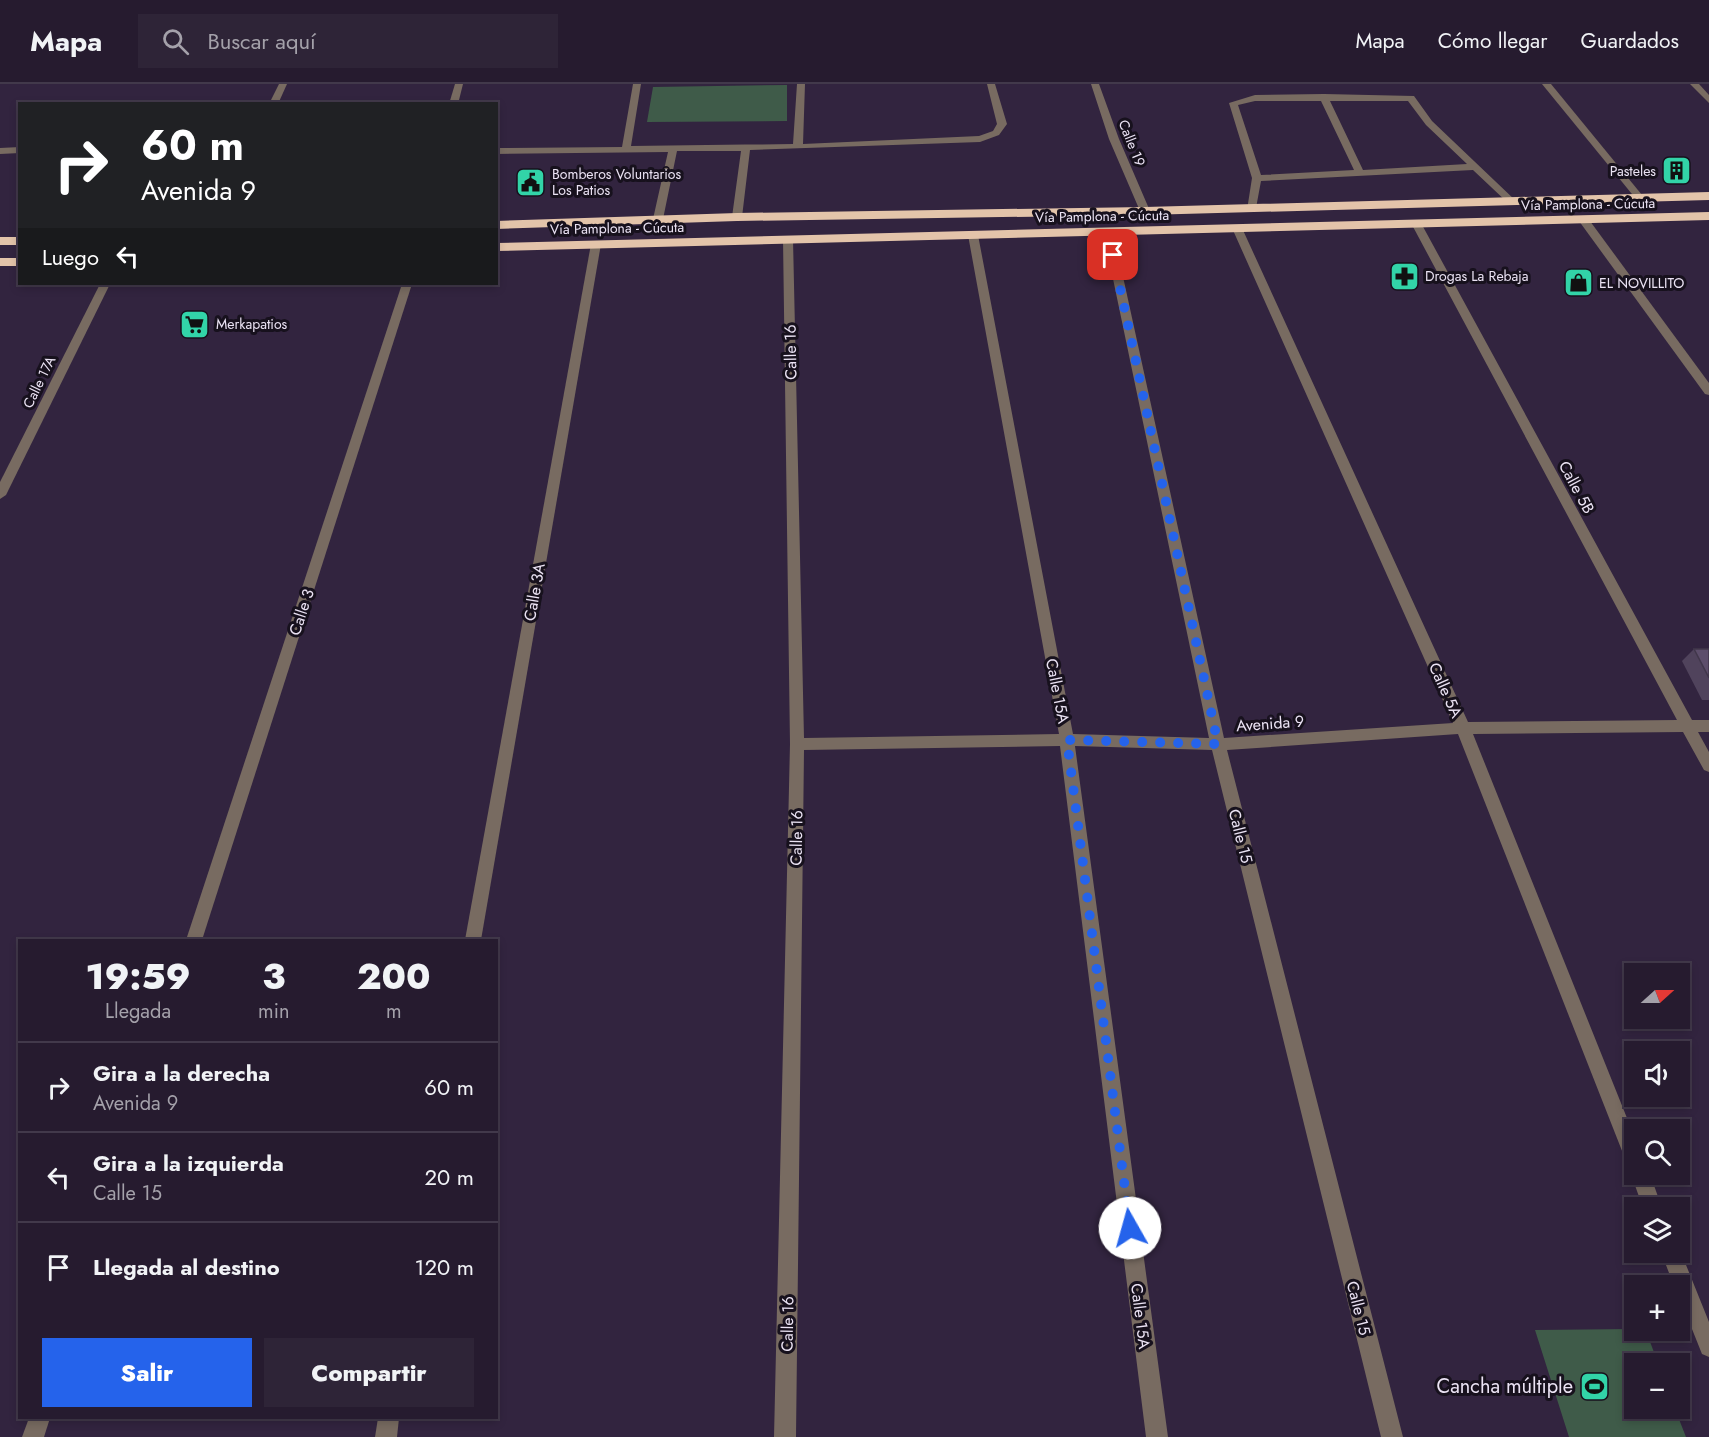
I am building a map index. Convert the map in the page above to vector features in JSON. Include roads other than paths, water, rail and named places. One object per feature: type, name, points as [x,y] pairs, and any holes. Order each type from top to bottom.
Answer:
[{"type":"highway","name":"Vía Pamplona - Cúcuta","points":[[498,225],[737,217],[1145,212],[1709,196]]},
{"type":"highway","name":"Vía Pamplona - Cúcuta","points":[[498,247],[1709,216]]},
{"type":"highway","points":[[0,241],[18,241]]},
{"type":"highway","points":[[0,262],[18,262]]},
{"type":"street","points":[[274,102],[283,84]]},
{"type":"street","points":[[454,102],[459,84]]},
{"type":"street","points":[[626,148],[637,84]]},
{"type":"street","points":[[798,147],[801,84]]},
{"type":"street","points":[[498,151],[798,147],[980,139],[996,132],[1002,124],[991,84]]},
{"type":"street","name":"Calle 19","points":[[1095,84],[1114,139],[1145,212]]},
{"type":"street","points":[[1546,84],[1639,197]]},
{"type":"street","points":[[1694,84],[1709,100]]},
{"type":"street","points":[[1324,97],[1360,173]]},
{"type":"street","points":[[1251,208],[1257,178],[1233,103],[1256,98],[1411,98],[1429,123],[1511,201]]},
{"type":"street","points":[[737,217],[746,147]]},
{"type":"street","points":[[658,219],[673,149]]},
{"type":"street","points":[[0,151],[18,150]]},
{"type":"street","points":[[1257,178],[1473,167]]},
{"type":"street","points":[[1583,219],[1709,391]]},
{"type":"street","name":"Calle 5B","points":[[1416,223],[1709,766]]},
{"type":"street","name":"Calle 5A","points":[[1237,228],[1463,728],[1624,1133]]},
{"type":"street","name":"Calle 15","points":[[1108,231],[1218,744],[1392,1437]]},
{"type":"street","name":"Calle 15A","points":[[973,235],[1067,740],[1157,1437]]},
{"type":"street","name":"Calle 16","points":[[785,1437],[797,744],[788,239]]},
{"type":"street","name":"Calle 3A","points":[[473,939],[596,244]]},
{"type":"street","name":"Calle 17A","points":[[0,495],[105,285]]},
{"type":"street","name":"Calle 3","points":[[194,939],[407,285]]},
{"type":"street","name":"Avenida 9","points":[[797,744],[1067,740],[1218,744],[1463,728],[1709,726]]},
{"type":"street","points":[[1675,1263],[1709,1347]]},
{"type":"street","points":[[33,1437],[40,1419]]},
{"type":"street","points":[[386,1437],[389,1419]]},
{"type":"place","name":"Pasteles","points":[[1677,171]]},
{"type":"place","name":"Bomberos Voluntarios Los Patios","points":[[531,182]]},
{"type":"place","name":"Drogas La Rebaja","points":[[1404,276]]},
{"type":"place","name":"EL NOVILLITO","points":[[1578,283]]},
{"type":"place","name":"Merkapatios","points":[[195,324]]},
{"type":"place","name":"Cancha múltiple","points":[[1594,1386]]}]
